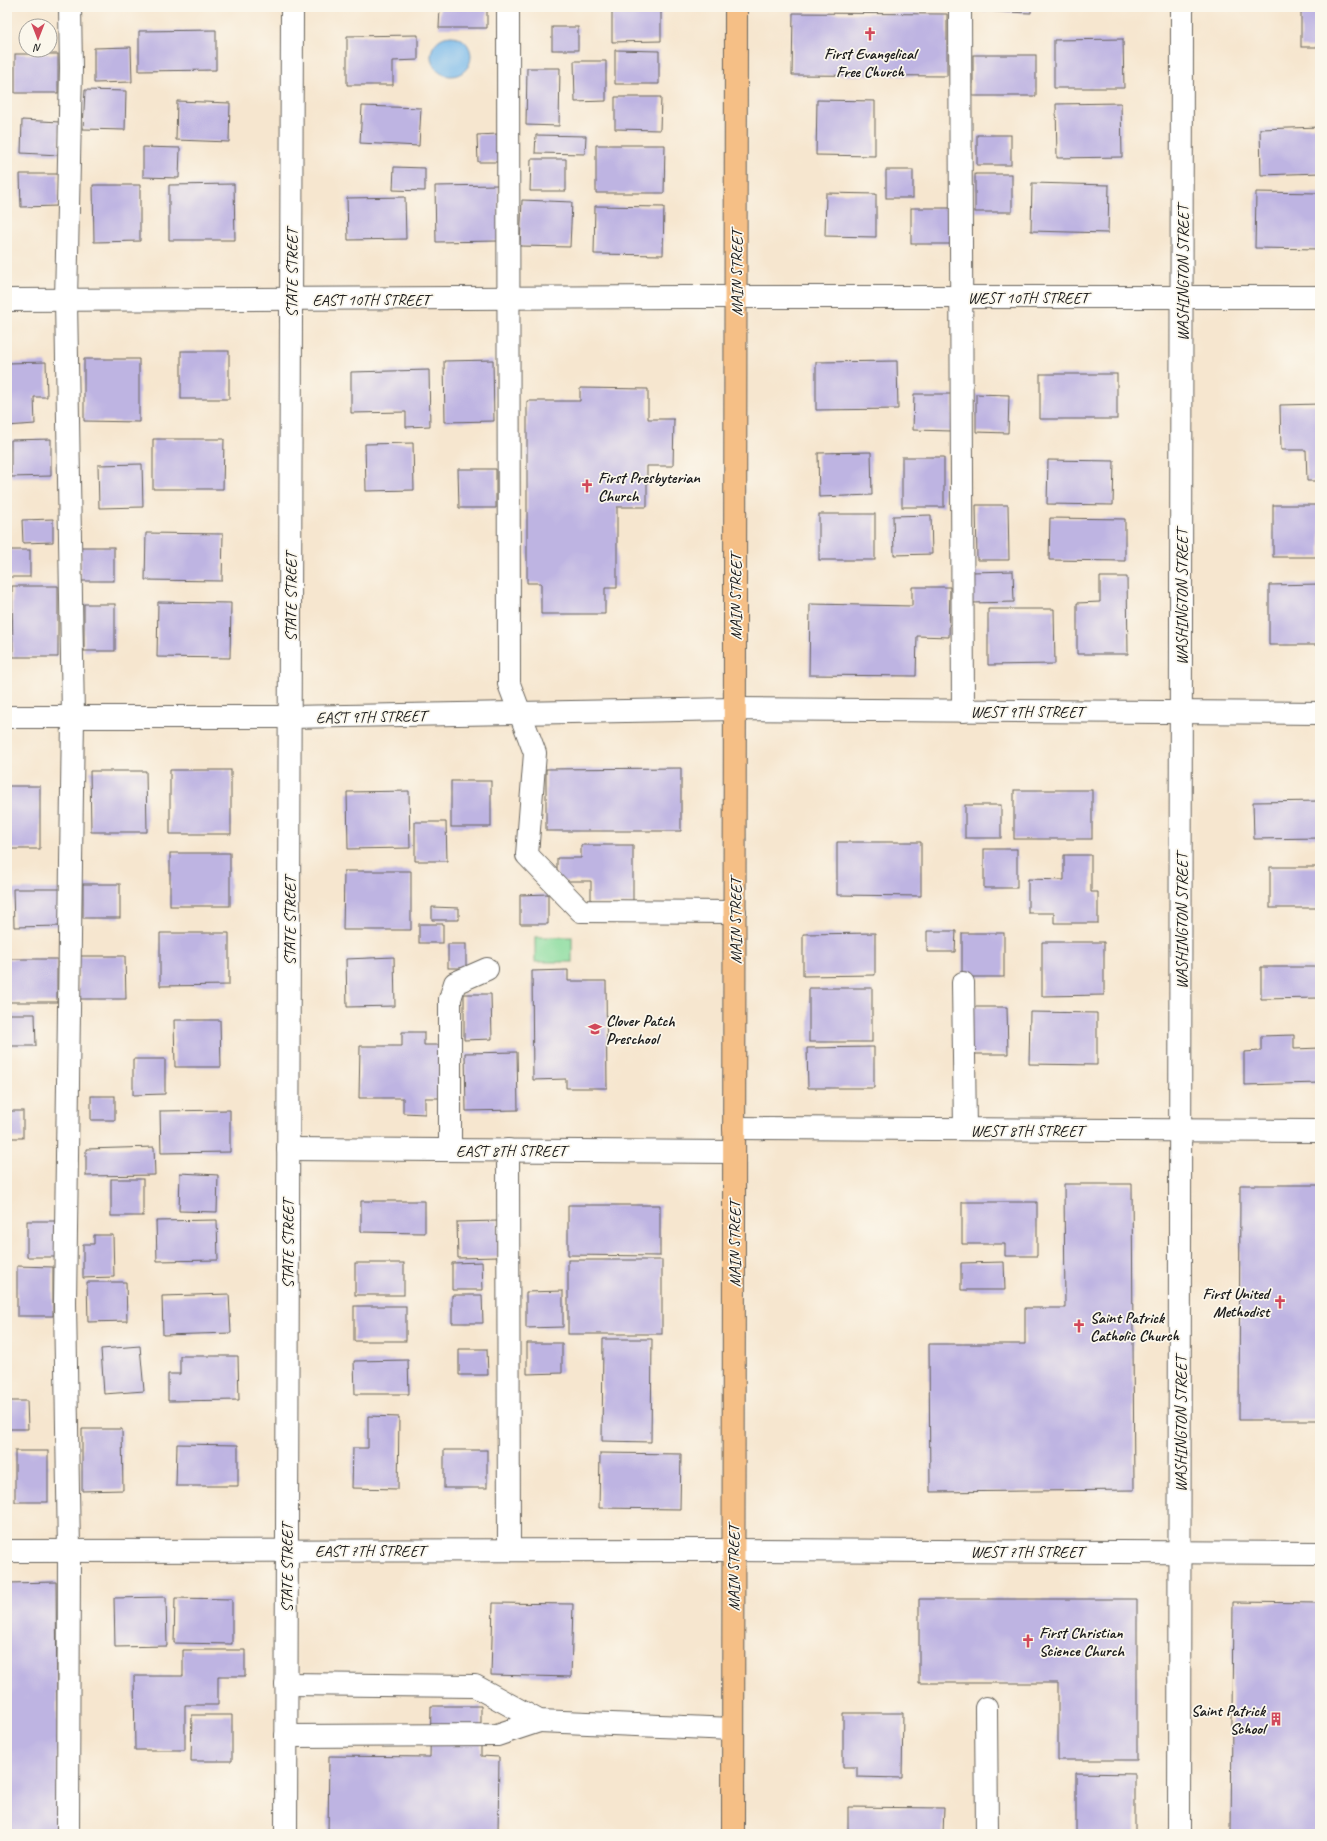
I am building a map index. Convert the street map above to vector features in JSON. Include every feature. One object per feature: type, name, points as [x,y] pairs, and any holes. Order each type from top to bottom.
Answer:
[{"type":"main road","name":"MAIN STREET","points":[[733,1834],[736,7]]},
{"type":"street","points":[[68,1834],[69,1551],[65,1303],[72,717],[66,300],[71,76],[70,7]]},
{"type":"street","name":"STATE STREET","points":[[286,1834],[292,7]]},
{"type":"street","points":[[508,7],[509,684],[518,712],[535,752],[527,855],[581,911],[735,912]]},
{"type":"street","points":[[960,7],[960,297],[963,711]]},
{"type":"street","name":"WASHINGTON STREET","points":[[1179,1834],[1182,7]]},
{"type":"street","name":"EAST 10TH STREET","points":[[7,300],[736,297]]},
{"type":"street","name":"WEST 10TH STREET","points":[[736,297],[1320,297]]},
{"type":"street","name":"WEST 9TH STREET","points":[[735,709],[1320,713]]},
{"type":"street","name":"EAST 9TH STREET","points":[[7,717],[289,717],[735,709]]},
{"type":"street","points":[[450,1150],[450,999],[455,983],[486,969]]},
{"type":"street","points":[[963,983],[965,1129]]},
{"type":"street","name":"WEST 8TH STREET","points":[[734,1128],[1320,1131]]},
{"type":"street","name":"EAST 8TH STREET","points":[[288,1148],[734,1152]]},
{"type":"street","points":[[508,1150],[509,1550]]},
{"type":"street","name":"EAST 7TH STREET","points":[[7,1551],[733,1550]]},
{"type":"street","name":"WEST 7TH STREET","points":[[733,1550],[1320,1552]]},
{"type":"street","points":[[286,1684],[475,1686],[540,1721]]},
{"type":"street","points":[[986,1708],[986,1834]]},
{"type":"street","points":[[286,1736],[497,1735],[540,1721],[733,1729]]},
{"type":"green space","points":[[535,937],[572,937],[572,962],[535,962]]},
{"type":"water","points":[[455,36],[462,39],[468,45],[471,56],[470,64],[462,73],[455,76],[447,76],[440,73],[432,64],[431,52],[434,45],[443,37]]},
{"type":"building","points":[[487,7],[487,28],[439,28],[440,8]]},
{"type":"building","points":[[612,7],[661,7],[661,41],[612,42]]},
{"type":"building","points":[[979,7],[1031,7],[1031,13],[979,11]]},
{"type":"building","points":[[1301,7],[1320,7],[1320,47],[1301,47]]},
{"type":"building","points":[[793,13],[947,14],[947,76],[792,75]]},
{"type":"building","points":[[552,27],[578,27],[578,50],[552,50]]},
{"type":"building","points":[[216,30],[216,70],[139,71],[139,31]]},
{"type":"building","points":[[418,35],[418,60],[393,61],[393,85],[347,85],[347,36]]},
{"type":"building","points":[[1123,39],[1124,88],[1054,88],[1054,40]]},
{"type":"building","points":[[131,47],[132,82],[94,83],[94,48]]},
{"type":"building","points":[[615,50],[659,51],[659,84],[615,84]]},
{"type":"building","points":[[15,54],[18,54],[18,58],[58,58],[58,93],[15,93]]},
{"type":"building","points":[[973,55],[1036,55],[1036,96],[973,96]]},
{"type":"building","points":[[574,61],[606,61],[606,101],[575,102]]},
{"type":"building","points":[[527,68],[560,68],[559,126],[526,125]]},
{"type":"building","points":[[85,90],[126,91],[125,130],[83,129]]},
{"type":"building","points":[[615,97],[661,97],[660,130],[615,129]]},
{"type":"building","points":[[817,100],[875,101],[875,156],[816,155]]},
{"type":"building","points":[[177,101],[230,103],[229,142],[176,140]]},
{"type":"building","points":[[1121,103],[1122,157],[1057,158],[1056,104]]},
{"type":"building","points":[[362,106],[421,108],[419,146],[360,143]]},
{"type":"building","points":[[22,120],[60,122],[59,155],[21,153]]},
{"type":"building","points":[[1320,127],[1320,173],[1261,175],[1260,129]]},
{"type":"building","points":[[498,134],[499,162],[478,162],[477,135]]},
{"type":"building","points":[[536,135],[586,136],[585,154],[535,153]]},
{"type":"building","points":[[977,135],[1011,135],[1011,165],[977,165]]},
{"type":"building","points":[[596,145],[665,145],[664,193],[596,193]]},
{"type":"building","points":[[143,147],[180,148],[179,178],[143,177]]},
{"type":"building","points":[[531,159],[566,159],[566,191],[530,191]]},
{"type":"building","points":[[394,167],[425,168],[425,191],[393,190]]},
{"type":"building","points":[[886,170],[913,170],[913,198],[886,198]]},
{"type":"building","points":[[20,174],[58,174],[58,206],[21,207]]},
{"type":"building","points":[[975,174],[1012,174],[1012,212],[975,212]]},
{"type":"building","points":[[1032,183],[1109,185],[1108,233],[1031,231]]},
{"type":"building","points":[[234,184],[235,240],[169,240],[169,185]]},
{"type":"building","points":[[93,185],[140,185],[140,241],[94,242]]},
{"type":"building","points":[[498,185],[499,241],[436,242],[435,186]]},
{"type":"building","points":[[1256,192],[1320,193],[1320,249],[1255,248]]},
{"type":"building","points":[[826,193],[876,194],[876,237],[825,236]]},
{"type":"building","points":[[405,197],[406,239],[348,240],[347,198]]},
{"type":"building","points":[[522,200],[572,202],[570,247],[520,246]]},
{"type":"building","points":[[595,206],[664,207],[663,255],[594,254]]},
{"type":"building","points":[[911,208],[952,208],[952,244],[911,244]]},
{"type":"building","points":[[181,351],[229,351],[229,399],[181,399]]},
{"type":"building","points":[[84,359],[139,359],[139,422],[84,421]]},
{"type":"building","points":[[493,360],[494,421],[445,422],[444,361]]},
{"type":"building","points":[[897,361],[898,409],[816,410],[816,362]]},
{"type":"building","points":[[46,362],[47,397],[34,397],[35,424],[7,426],[7,363]]},
{"type":"building","points":[[429,370],[430,426],[406,427],[406,412],[351,413],[351,372]]},
{"type":"building","points":[[1040,374],[1117,374],[1117,419],[1040,419]]},
{"type":"building","name":"First Presbyterian Church","points":[[580,388],[648,389],[648,419],[674,419],[673,466],[647,466],[647,507],[617,507],[617,588],[605,588],[605,614],[541,614],[541,583],[527,583],[527,401],[580,401]]},
{"type":"building","points":[[914,394],[953,394],[952,431],[913,430]]},
{"type":"building","points":[[976,394],[1009,395],[1008,433],[976,432]]},
{"type":"building","points":[[1320,404],[1320,481],[1307,481],[1306,450],[1281,450],[1280,405]]},
{"type":"building","points":[[51,439],[51,476],[11,477],[11,440]]},
{"type":"building","points":[[153,439],[224,439],[223,489],[153,489]]},
{"type":"building","points":[[413,443],[414,490],[366,491],[365,444]]},
{"type":"building","points":[[871,452],[872,495],[819,497],[818,453]]},
{"type":"building","points":[[902,457],[944,457],[944,507],[902,507]]},
{"type":"building","points":[[1048,460],[1114,461],[1113,505],[1047,504]]},
{"type":"building","points":[[142,464],[143,507],[99,508],[98,465]]},
{"type":"building","points":[[458,469],[496,469],[496,508],[459,508]]},
{"type":"building","points":[[976,505],[1008,505],[1009,560],[977,560]]},
{"type":"building","points":[[1273,505],[1320,505],[1320,557],[1273,557]]},
{"type":"building","points":[[819,514],[875,514],[875,560],[819,560]]},
{"type":"building","points":[[931,515],[932,554],[894,555],[893,516]]},
{"type":"building","points":[[1050,518],[1125,519],[1125,561],[1049,560]]},
{"type":"building","points":[[53,519],[53,542],[23,543],[22,520]]},
{"type":"building","points":[[146,533],[223,534],[222,581],[145,580]]},
{"type":"building","points":[[81,547],[114,547],[114,581],[81,581]]},
{"type":"building","points":[[7,550],[30,550],[30,577],[7,577]]},
{"type":"building","points":[[1013,571],[1014,602],[972,603],[971,572]]},
{"type":"building","points":[[1100,577],[1127,577],[1128,654],[1077,654],[1077,603],[1100,602]]},
{"type":"building","points":[[1320,584],[1320,645],[1269,645],[1269,585]]},
{"type":"building","points":[[12,586],[58,586],[58,657],[13,657]]},
{"type":"building","points":[[912,587],[950,587],[949,637],[917,636],[916,676],[809,675],[810,604],[912,606]]},
{"type":"building","points":[[158,602],[231,603],[230,658],[157,657]]},
{"type":"building","points":[[84,604],[115,604],[115,651],[84,651]]},
{"type":"building","points":[[988,609],[1054,609],[1055,664],[988,665]]},
{"type":"building","points":[[681,768],[681,831],[546,831],[546,769]]},
{"type":"building","points":[[170,770],[231,770],[231,834],[170,834]]},
{"type":"building","points":[[90,771],[146,771],[147,832],[91,832]]},
{"type":"building","points":[[451,781],[491,781],[491,827],[451,827]]},
{"type":"building","points":[[7,786],[40,786],[40,849],[7,849]]},
{"type":"building","points":[[1014,790],[1092,790],[1092,839],[1014,839]]},
{"type":"building","points":[[409,791],[410,848],[348,849],[347,792]]},
{"type":"building","points":[[1320,801],[1320,838],[1254,839],[1253,802]]},
{"type":"building","points":[[965,805],[1001,805],[1001,838],[965,838]]},
{"type":"building","points":[[415,822],[446,822],[447,861],[415,861]]},
{"type":"building","points":[[837,842],[921,842],[921,896],[837,895]]},
{"type":"building","points":[[581,845],[633,845],[633,903],[591,903],[591,881],[557,881],[557,858],[581,858]]},
{"type":"building","points":[[984,849],[1017,849],[1017,888],[984,888]]},
{"type":"building","points":[[170,853],[230,853],[230,906],[170,906]]},
{"type":"building","points":[[1064,855],[1091,855],[1091,892],[1098,892],[1098,923],[1054,923],[1054,913],[1028,913],[1028,879],[1064,880]]},
{"type":"building","points":[[1270,867],[1320,867],[1320,908],[1270,908]]},
{"type":"building","points":[[344,871],[411,871],[411,930],[343,930]]},
{"type":"building","points":[[83,884],[120,884],[120,918],[83,918]]},
{"type":"building","points":[[13,889],[60,889],[61,926],[14,927]]},
{"type":"building","points":[[548,894],[548,924],[520,924],[520,895]]},
{"type":"building","points":[[432,907],[459,908],[459,920],[432,920]]},
{"type":"building","points":[[419,924],[443,924],[443,943],[419,943]]},
{"type":"building","points":[[927,931],[956,931],[955,952],[927,952]]},
{"type":"building","points":[[160,933],[229,933],[229,985],[160,986]]},
{"type":"building","points":[[875,933],[875,975],[803,976],[803,934]]},
{"type":"building","points":[[962,933],[1004,933],[1004,977],[962,977]]},
{"type":"building","points":[[1042,942],[1104,942],[1104,995],[1042,996]]},
{"type":"building","points":[[448,944],[466,944],[466,968],[448,968]]},
{"type":"building","points":[[79,956],[125,956],[126,999],[79,999]]},
{"type":"building","points":[[394,957],[395,1006],[347,1007],[346,959]]},
{"type":"building","points":[[7,959],[57,959],[57,1002],[7,1002]]},
{"type":"building","points":[[1261,967],[1320,967],[1320,998],[1261,999]]},
{"type":"building","points":[[568,970],[568,981],[606,981],[607,1088],[566,1088],[566,1079],[533,1080],[532,971]]},
{"type":"building","points":[[809,988],[872,988],[872,1042],[809,1042]]},
{"type":"building","points":[[464,994],[491,994],[492,1039],[464,1040]]},
{"type":"building","points":[[970,1007],[1007,1007],[1008,1054],[970,1054]]},
{"type":"building","points":[[1030,1012],[1097,1013],[1097,1065],[1029,1064]]},
{"type":"building","points":[[7,1014],[35,1014],[36,1046],[7,1046]]},
{"type":"building","points":[[174,1020],[220,1020],[221,1067],[175,1067]]},
{"type":"building","points":[[402,1032],[424,1032],[424,1045],[440,1045],[439,1098],[425,1098],[425,1114],[403,1113],[403,1098],[359,1098],[360,1046],[402,1046]]},
{"type":"building","points":[[1294,1035],[1294,1049],[1320,1048],[1320,1083],[1244,1085],[1244,1052],[1261,1051],[1261,1036]]},
{"type":"building","points":[[874,1047],[874,1088],[808,1088],[807,1048]]},
{"type":"building","points":[[517,1052],[518,1110],[466,1111],[465,1053]]},
{"type":"building","points":[[133,1059],[165,1059],[165,1094],[133,1095]]},
{"type":"building","points":[[91,1096],[115,1096],[115,1120],[91,1120]]},
{"type":"building","points":[[230,1110],[230,1152],[161,1153],[160,1111]]},
{"type":"building","points":[[7,1111],[23,1111],[23,1138],[7,1138]]},
{"type":"building","points":[[154,1147],[155,1175],[86,1176],[86,1149]]},
{"type":"building","points":[[180,1173],[218,1175],[217,1212],[179,1211]]},
{"type":"building","points":[[111,1179],[143,1179],[143,1216],[111,1216]]},
{"type":"building","name":"Saint Patrick Catholic Church","points":[[1064,1184],[1132,1184],[1134,1490],[930,1492],[929,1344],[1025,1344],[1025,1308],[1065,1308]]},
{"type":"building","name":"First United Methodist","points":[[1240,1185],[1320,1185],[1320,1420],[1239,1420]]},
{"type":"building","points":[[361,1201],[425,1201],[425,1233],[361,1232]]},
{"type":"building","points":[[962,1202],[1037,1202],[1037,1256],[1005,1256],[1005,1244],[962,1244]]},
{"type":"building","points":[[568,1205],[660,1205],[660,1256],[568,1255]]},
{"type":"building","points":[[217,1220],[218,1260],[157,1261],[156,1221]]},
{"type":"building","points":[[27,1221],[58,1221],[58,1257],[27,1257]]},
{"type":"building","points":[[498,1221],[498,1257],[458,1258],[457,1222]]},
{"type":"building","points":[[94,1235],[113,1235],[114,1277],[83,1278],[83,1244],[94,1244]]},
{"type":"building","points":[[568,1260],[662,1260],[662,1334],[568,1334]]},
{"type":"building","points":[[482,1262],[483,1290],[452,1290],[452,1263]]},
{"type":"building","points":[[1004,1262],[1005,1290],[961,1290],[961,1263]]},
{"type":"building","points":[[355,1263],[404,1263],[404,1295],[355,1295]]},
{"type":"building","points":[[17,1266],[53,1267],[53,1316],[17,1316]]},
{"type":"building","points":[[87,1282],[126,1282],[127,1321],[88,1322]]},
{"type":"building","points":[[563,1291],[563,1327],[526,1328],[526,1292]]},
{"type":"building","points":[[229,1294],[231,1333],[163,1335],[162,1296]]},
{"type":"building","points":[[452,1295],[482,1295],[483,1323],[452,1323]]},
{"type":"building","points":[[354,1306],[406,1306],[406,1341],[354,1341]]},
{"type":"building","points":[[603,1339],[652,1339],[651,1442],[602,1441]]},
{"type":"building","points":[[527,1343],[562,1343],[562,1373],[527,1374]]},
{"type":"building","points":[[140,1346],[144,1391],[104,1394],[101,1349]]},
{"type":"building","points":[[459,1349],[487,1349],[488,1375],[459,1375]]},
{"type":"building","points":[[180,1356],[238,1356],[239,1400],[168,1401],[168,1374],[180,1374]]},
{"type":"building","points":[[408,1360],[409,1394],[355,1394],[354,1361]]},
{"type":"building","points":[[7,1401],[27,1401],[28,1429],[7,1429]]},
{"type":"building","points":[[368,1416],[399,1417],[398,1489],[352,1488],[353,1448],[368,1448]]},
{"type":"building","points":[[82,1429],[122,1429],[123,1490],[82,1491]]},
{"type":"building","points":[[177,1444],[238,1445],[238,1486],[176,1486]]},
{"type":"building","points":[[444,1450],[487,1450],[487,1488],[444,1488]]},
{"type":"building","points":[[15,1451],[48,1451],[48,1502],[15,1502]]},
{"type":"building","points":[[600,1453],[681,1454],[680,1509],[599,1508]]},
{"type":"building","points":[[56,1582],[58,1834],[7,1834],[7,1583]]},
{"type":"building","points":[[166,1597],[167,1646],[115,1647],[114,1598]]},
{"type":"building","points":[[175,1598],[232,1599],[232,1644],[174,1643]]},
{"type":"building","name":"First Christian Science Church","points":[[919,1599],[1137,1599],[1137,1760],[1058,1760],[1058,1683],[919,1683]]},
{"type":"building","name":"Saint Patrick School","points":[[1233,1602],[1320,1603],[1320,1834],[1231,1834]]},
{"type":"building","points":[[493,1603],[573,1604],[571,1677],[491,1675]]},
{"type":"building","points":[[183,1650],[245,1650],[245,1676],[218,1676],[218,1705],[185,1705],[185,1750],[135,1750],[134,1676],[183,1676]]},
{"type":"building","points":[[431,1706],[481,1706],[481,1756],[499,1757],[498,1834],[328,1834],[329,1756],[430,1757]]},
{"type":"building","points":[[843,1713],[903,1713],[902,1778],[857,1777],[857,1767],[843,1767]]},
{"type":"building","points":[[192,1715],[232,1715],[232,1761],[191,1761]]},
{"type":"building","points":[[1076,1773],[1135,1774],[1135,1834],[1076,1834]]},
{"type":"building","points":[[848,1807],[944,1808],[943,1834],[848,1834]]},
{"type":"place","name":"First Evangelical Free Church","points":[[870,34]]},
{"type":"place","name":"First Presbyterian Church","points":[[587,486]]},
{"type":"place","name":"Clover Patch Preschool","points":[[595,1029]]},
{"type":"place","name":"First United Methodist","points":[[1280,1302]]},
{"type":"place","name":"Saint Patrick Catholic Church","points":[[1079,1326]]},
{"type":"place","name":"First Christian Science Church","points":[[1028,1641]]},
{"type":"place","name":"Saint Patrick School","points":[[1276,1719]]}]
